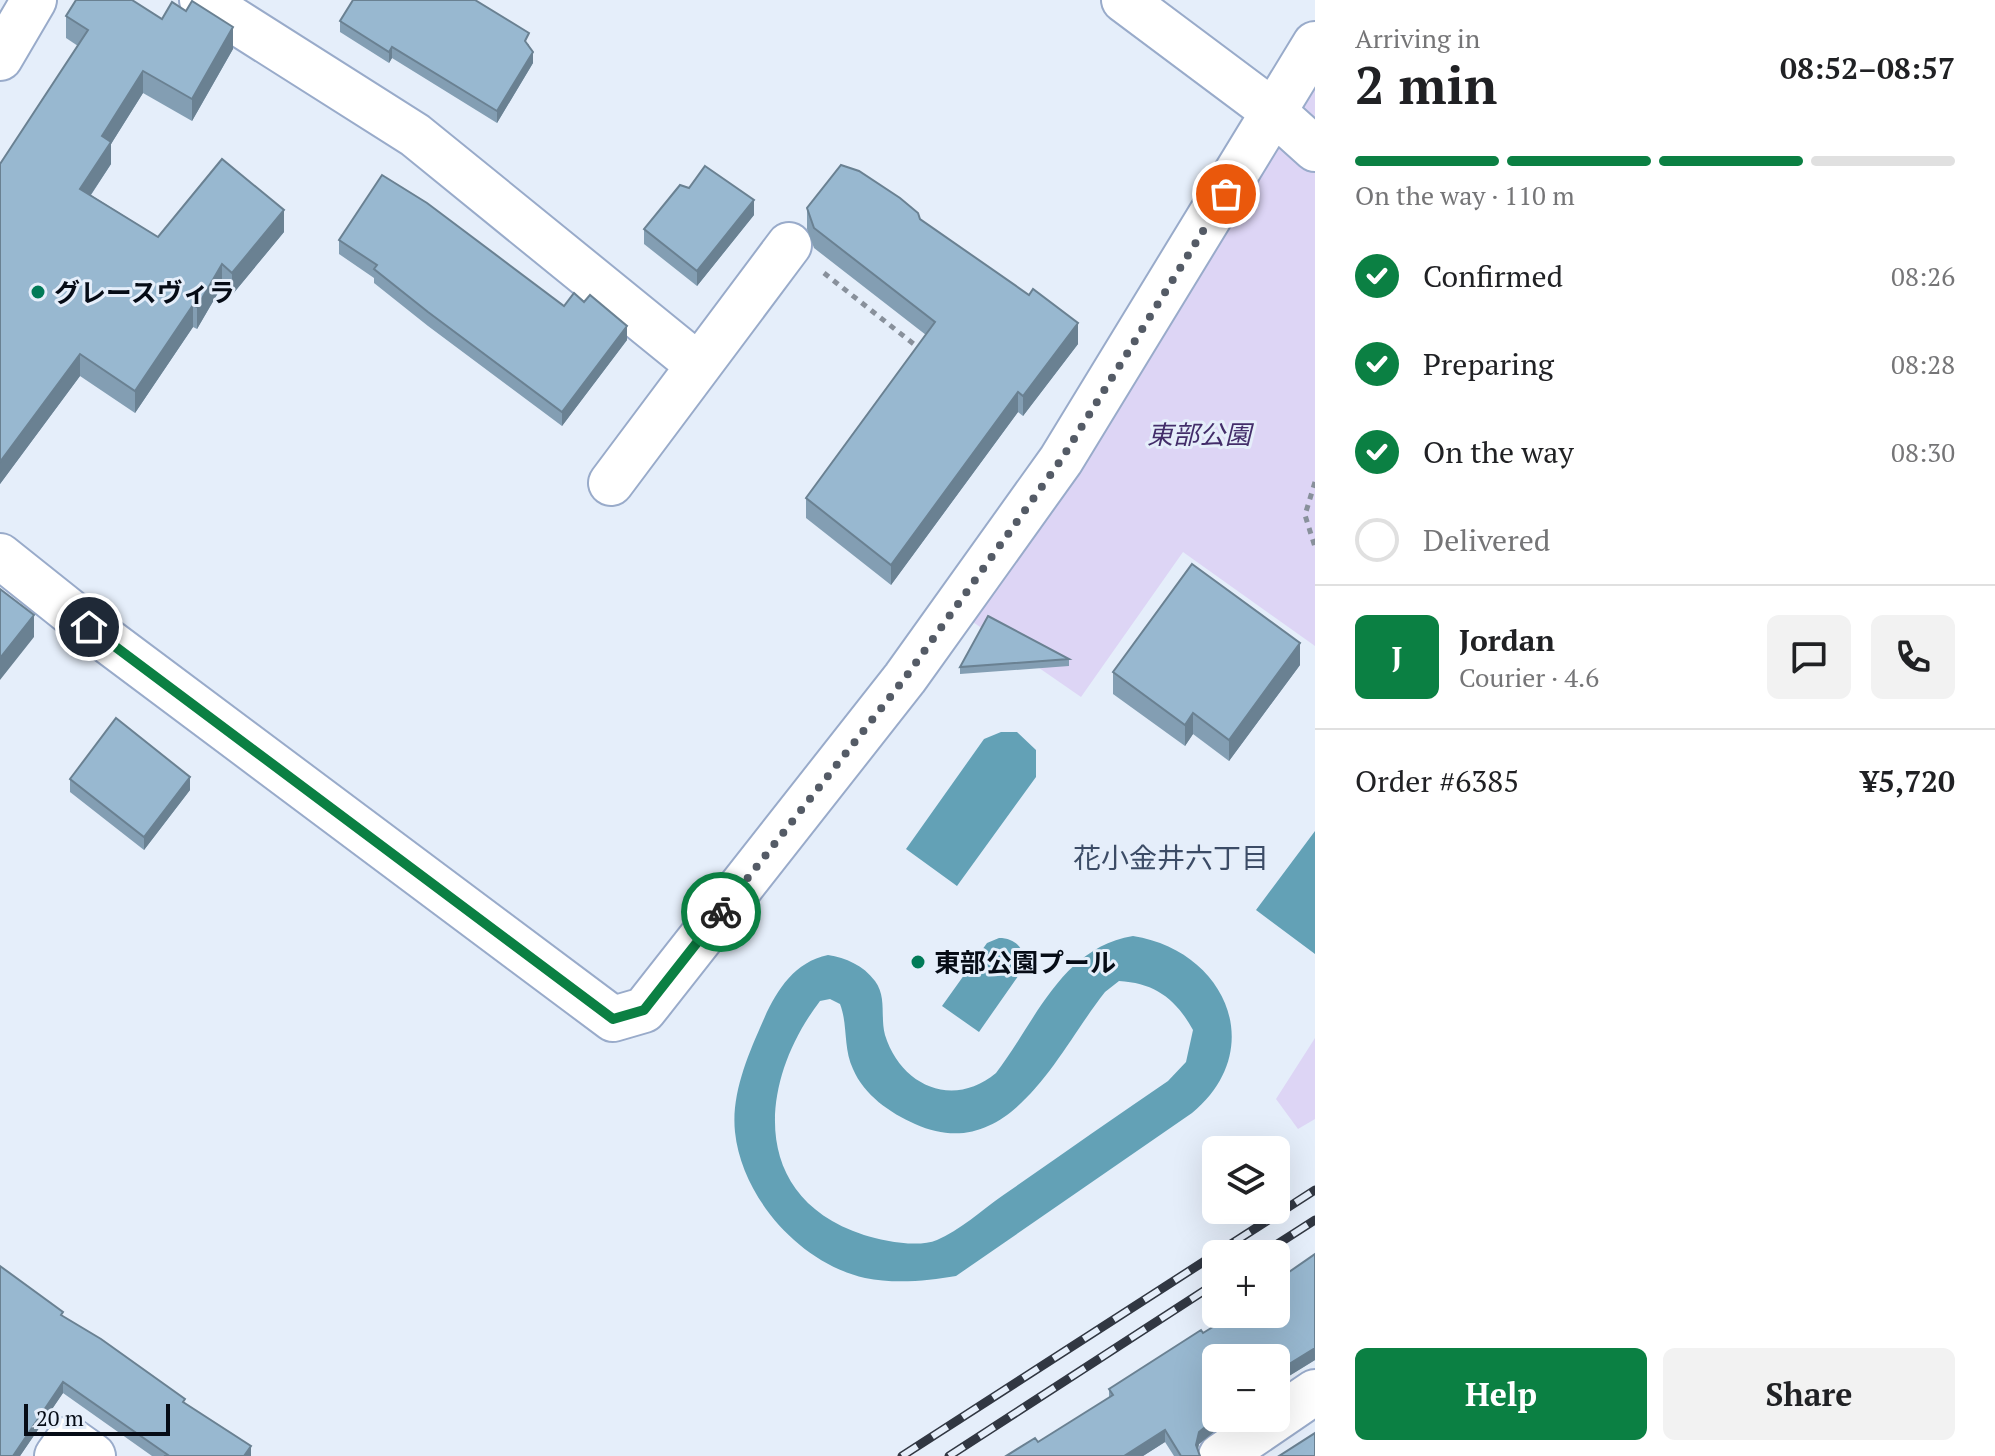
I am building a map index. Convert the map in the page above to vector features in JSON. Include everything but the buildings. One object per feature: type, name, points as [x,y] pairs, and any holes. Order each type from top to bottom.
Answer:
[{"type":"street","points":[[0,58],[34,0]]},
{"type":"street","points":[[202,0],[415,135],[698,365]]},
{"type":"street","points":[[1124,0],[1275,113],[1315,149]]},
{"type":"street","points":[[0,556],[89,627],[613,1019],[644,1010],[905,678],[1061,460],[1315,44]]},
{"type":"street","points":[[611,483],[789,245]]},
{"type":"street","points":[[1221,1456],[1315,1392]]},
{"type":"street","points":[[57,1456],[69,1439],[93,1456]]},
{"type":"path","points":[[789,245],[925,353]]},
{"type":"path","points":[[1315,482],[1305,515],[1315,547]]},
{"type":"green space","name":"東部公園","points":[[1315,63],[1315,646],[1183,552],[1081,697],[944,602]]},
{"type":"green space","points":[[1315,1038],[1315,1119],[1298,1129],[1276,1099]]},
{"type":"water","points":[[1001,732],[1017,732],[1036,750],[1036,777],[957,886],[906,849],[984,739]]},
{"type":"water","points":[[1315,831],[1315,954],[1256,910]]},
{"type":"water","points":[[1133,936],[1165,945],[1192,960],[1212,981],[1226,1005],[1232,1032],[1228,1060],[1216,1087],[1192,1113],[956,1276],[911,1281],[865,1278],[818,1258],[778,1224],[749,1181],[740,1157],[734,1118],[742,1075],[757,1034],[774,999],[796,971],[828,955],[860,967],[879,987],[885,1035],[903,1068],[930,1087],[963,1089],[980,1084],[996,1073],[1052,990],[1087,955],[1108,943]],"holes":[[[1119,981],[1154,989],[1172,1001],[1186,1019],[1193,1030],[1186,1062],[1168,1081],[945,1236],[911,1244],[864,1235],[827,1218],[800,1194],[783,1166],[776,1134],[776,1101],[799,1033],[820,1001],[830,999],[840,1004],[850,1061],[871,1095],[906,1120],[949,1133],[978,1130],[1004,1117],[1028,1096],[1049,1071],[1105,992]]]},
{"type":"water","points":[[999,938],[1011,940],[1020,947],[1024,957],[1023,969],[979,1032],[942,1006],[987,943]]},
{"type":"railway","points":[[902,1456],[1315,1190]]},
{"type":"railway","points":[[1284,1240],[1315,1220]]},
{"type":"railway","points":[[949,1456],[1202,1292]]},
{"type":"way so far","points":[[721,912],[905,678],[1061,460],[1226,194]]},
{"type":"place","name":"グレースヴィラ","points":[[38,292]]},
{"type":"place","name":"東部公園プール","points":[[918,962]]},
{"type":"district","name":"花小金井六丁目","points":[[1171,857]]},
{"type":"route","points":[[89,627],[613,1019],[644,1010],[721,912]]}]
